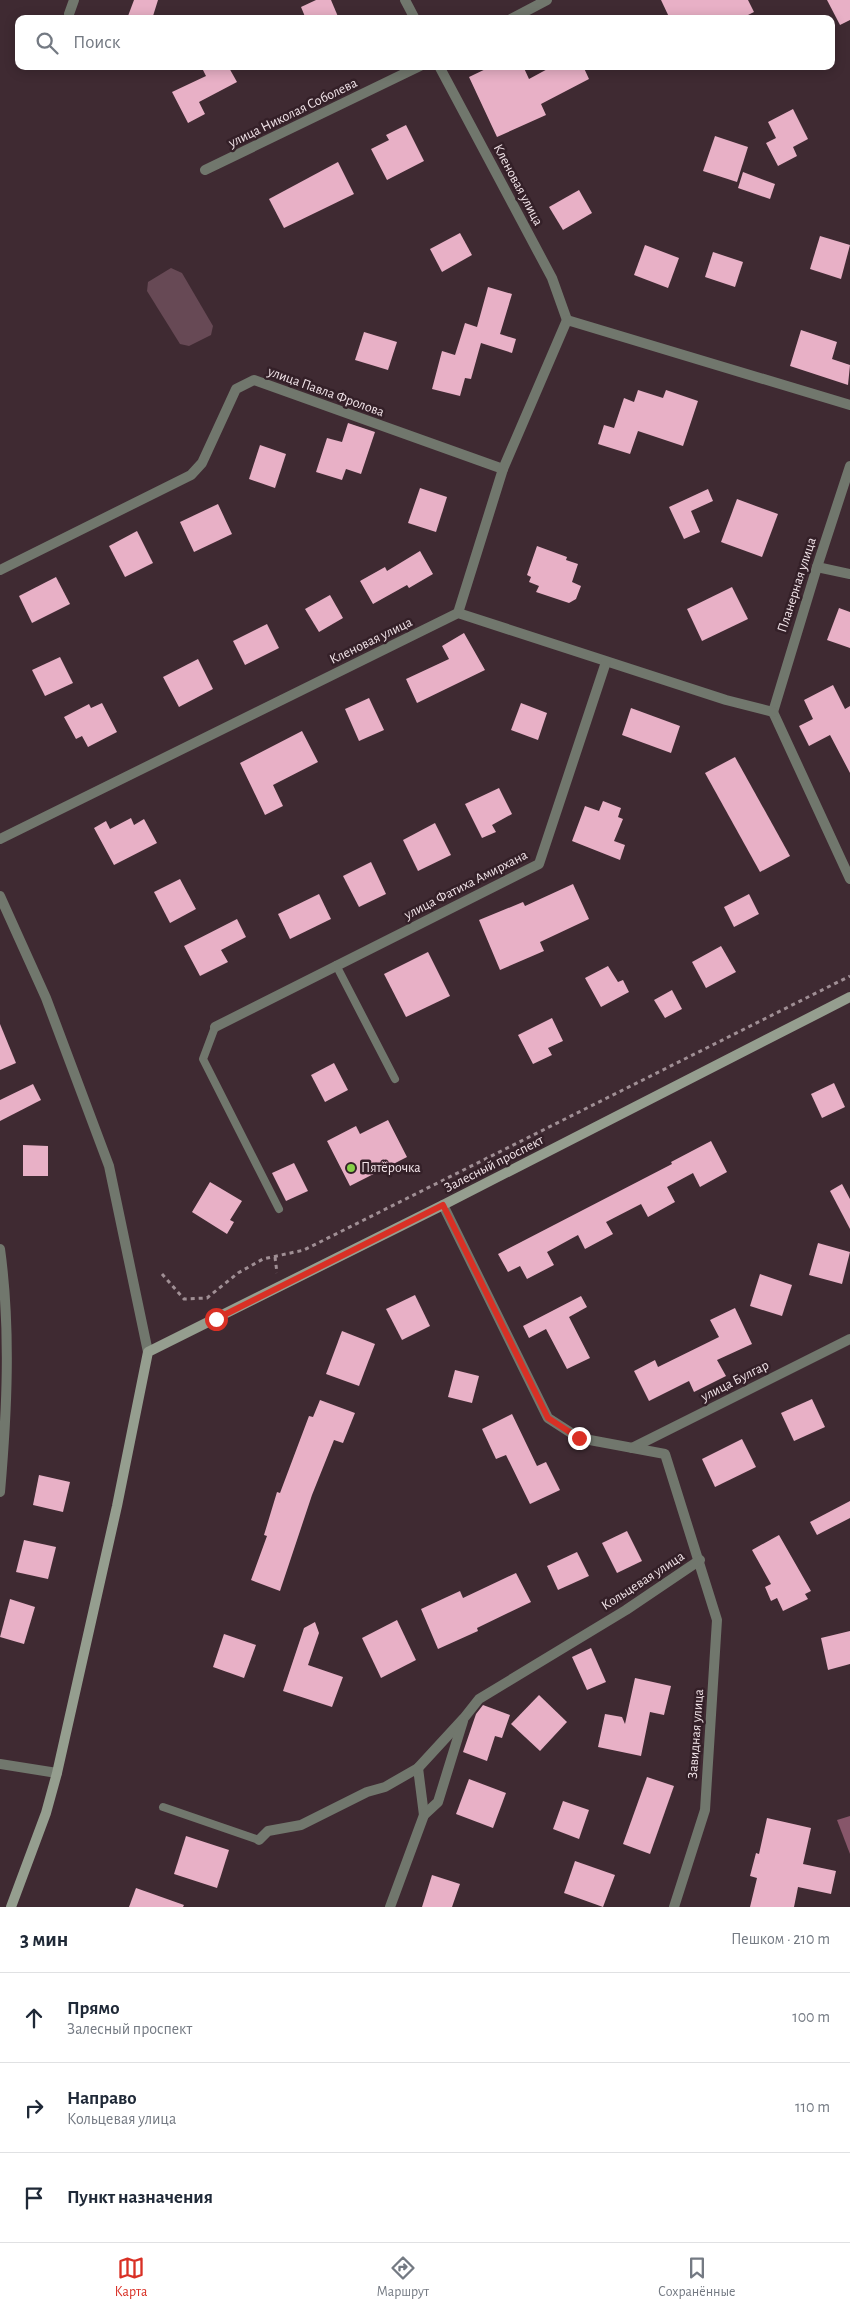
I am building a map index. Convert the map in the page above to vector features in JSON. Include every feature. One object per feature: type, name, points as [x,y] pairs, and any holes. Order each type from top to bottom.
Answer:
[{"type":"main road","name":"Залесный проспект","points":[[148,1352],[443,1205],[850,997]]},
{"type":"main road","points":[[11,1907],[46,1813],[57,1773],[117,1506],[148,1352]]},
{"type":"street","points":[[69,14],[74,0]]},
{"type":"street","points":[[405,0],[412,15]]},
{"type":"street","points":[[519,15],[547,0]]},
{"type":"street","name":"улица Николая Соболева","points":[[205,170],[412,70]]},
{"type":"street","name":"Кленовая улица","points":[[441,70],[552,278],[567,320]]},
{"type":"street","points":[[850,405],[567,320],[503,469],[458,613],[726,700],[773,712],[850,879]]},
{"type":"street","name":"улица Павла Фролова","points":[[0,570],[191,475],[202,463],[236,389],[254,380],[503,469]]},
{"type":"street","name":"Планерная улица","points":[[773,712],[850,466]]},
{"type":"street","points":[[817,567],[850,574]]},
{"type":"street","name":"Кленовая улица","points":[[0,839],[458,613]]},
{"type":"street","name":"улица Фатиха Амирхана","points":[[215,1027],[539,864],[606,662]]},
{"type":"street","points":[[0,896],[46,998],[110,1166],[148,1352]]},
{"type":"street","name":"Кольцевая улица","points":[[259,1840],[268,1831],[301,1825],[367,1792],[385,1787],[418,1768],[479,1699],[626,1610],[700,1560],[665,1454],[579,1438],[548,1418],[443,1205]]},
{"type":"street","points":[[0,1249],[4,1281],[7,1417],[0,1492]]},
{"type":"street","name":"улица Булгар","points":[[632,1448],[850,1339]]},
{"type":"street","name":"Завидная улица","points":[[674,1907],[704,1810],[717,1620],[700,1560]]},
{"type":"street","points":[[390,1907],[424,1815],[438,1802],[464,1718]]},
{"type":"street","points":[[0,1764],[57,1773]]},
{"type":"street","points":[[418,1768],[424,1815]]},
{"type":"lane","points":[[336,965],[395,1078]]},
{"type":"lane","points":[[215,1027],[203,1059],[279,1209]]},
{"type":"lane","points":[[163,1807],[259,1840]]},
{"type":"path","points":[[162,1274],[184,1299],[207,1298],[238,1274],[263,1259],[304,1250],[850,976]]},
{"type":"shaded area","points":[[171,268],[182,273],[213,326],[211,335],[189,346],[180,344],[147,291],[148,282]]},
{"type":"shaded area","points":[[850,1816],[850,1854],[837,1820]]},
{"type":"building","points":[[134,0],[158,0],[153,15],[128,15]]},
{"type":"building","points":[[316,0],[331,0],[337,15],[304,15],[301,7]]},
{"type":"building","points":[[661,0],[748,0],[754,12],[748,15],[668,15]]},
{"type":"building","points":[[827,0],[850,0],[850,20],[840,25]]},
{"type":"building","points":[[203,70],[230,70],[237,82],[199,102],[205,114],[188,123],[172,92],[206,76]]},
{"type":"building","points":[[484,70],[525,70],[529,79],[546,70],[585,70],[589,79],[541,104],[546,115],[497,137],[469,77]]},
{"type":"building","points":[[793,109],[808,139],[793,147],[797,156],[778,166],[766,143],[776,138],[768,122]]},
{"type":"building","points":[[406,125],[424,161],[387,180],[371,149],[389,140],[386,135]]},
{"type":"building","points":[[715,136],[748,147],[737,182],[703,171]]},
{"type":"building","points":[[338,162],[354,194],[284,228],[269,199]]},
{"type":"building","points":[[743,172],[775,184],[770,199],[738,188]]},
{"type":"building","points":[[579,190],[592,213],[563,230],[549,207]]},
{"type":"building","points":[[460,233],[472,255],[442,272],[430,249]]},
{"type":"building","points":[[820,236],[850,245],[841,279],[810,269]]},
{"type":"building","points":[[645,245],[679,258],[668,288],[634,275]]},
{"type":"building","points":[[713,252],[743,262],[735,287],[705,277]]},
{"type":"building","points":[[488,287],[512,294],[500,334],[516,339],[512,353],[481,343],[471,379],[465,378],[460,396],[432,389],[442,351],[455,355],[465,323],[477,327]]},
{"type":"building","points":[[801,330],[837,342],[832,359],[850,365],[848,385],[790,366]]},
{"type":"building","points":[[364,332],[397,342],[388,370],[355,360]]},
{"type":"building","points":[[638,390],[663,398],[666,390],[698,401],[683,446],[638,431],[630,454],[598,444],[604,425],[614,428],[624,398],[634,402]]},
{"type":"building","points":[[348,423],[375,432],[361,474],[346,469],[342,480],[316,472],[327,438],[342,442]]},
{"type":"building","points":[[260,445],[286,454],[275,488],[249,479]]},
{"type":"building","points":[[420,488],[447,497],[436,532],[408,523]]},
{"type":"building","points":[[708,489],[713,501],[691,511],[700,532],[684,539],[669,507]]},
{"type":"building","points":[[737,499],[778,514],[762,557],[721,542]]},
{"type":"building","points":[[218,504],[232,534],[194,552],[180,522]]},
{"type":"building","points":[[137,531],[153,563],[125,577],[109,546]]},
{"type":"building","points":[[537,546],[567,557],[566,560],[578,564],[572,582],[581,586],[576,599],[569,603],[536,592],[539,586],[529,582],[531,577],[527,575]]},
{"type":"building","points":[[420,551],[433,574],[409,588],[407,585],[373,604],[360,581],[385,567],[387,571]]},
{"type":"building","points":[[56,577],[70,604],[32,623],[19,596]]},
{"type":"building","points":[[732,587],[748,619],[702,641],[687,609]]},
{"type":"building","points":[[330,595],[343,618],[319,632],[305,609]]},
{"type":"building","points":[[839,608],[850,612],[850,648],[827,640]]},
{"type":"building","points":[[267,624],[279,648],[245,665],[233,641]]},
{"type":"building","points":[[464,633],[485,670],[417,703],[406,679],[449,659],[442,646]]},
{"type":"building","points":[[60,657],[73,683],[45,696],[32,670]]},
{"type":"building","points":[[198,659],[213,689],[179,707],[163,677]]},
{"type":"building","points":[[833,685],[845,709],[850,706],[850,773],[830,735],[809,746],[799,726],[813,719],[804,700]]},
{"type":"building","points":[[369,698],[384,730],[359,741],[345,709]]},
{"type":"building","points":[[102,703],[117,732],[88,747],[82,736],[76,739],[64,717],[89,704],[91,708]]},
{"type":"building","points":[[521,703],[547,713],[538,740],[511,730]]},
{"type":"building","points":[[631,708],[680,726],[671,753],[622,735]]},
{"type":"building","points":[[302,731],[318,762],[273,785],[283,806],[265,815],[240,763]]},
{"type":"building","points":[[735,757],[790,856],[760,872],[705,773]]},
{"type":"building","points":[[499,788],[512,814],[492,825],[496,832],[482,838],[465,804]]},
{"type":"building","points":[[603,801],[621,808],[618,817],[623,819],[614,841],[625,845],[620,860],[572,841],[585,806],[599,811]]},
{"type":"building","points":[[131,818],[134,825],[144,819],[157,843],[114,865],[94,828],[106,821],[110,829]]},
{"type":"building","points":[[435,823],[451,855],[418,871],[403,840]]},
{"type":"building","points":[[371,862],[386,894],[359,907],[343,876]]},
{"type":"building","points":[[180,879],[196,909],[170,923],[154,892]]},
{"type":"building","points":[[573,884],[589,919],[540,942],[544,951],[500,970],[479,920],[523,902],[525,906]]},
{"type":"building","points":[[319,894],[331,919],[290,939],[278,914]]},
{"type":"building","points":[[749,894],[759,914],[734,927],[724,907]]},
{"type":"building","points":[[237,919],[246,937],[221,950],[228,962],[200,976],[184,946]]},
{"type":"building","points":[[721,946],[736,972],[706,988],[692,962]]},
{"type":"building","points":[[428,952],[450,996],[406,1017],[384,974]]},
{"type":"building","points":[[608,966],[618,982],[623,980],[629,992],[601,1007],[585,978]]},
{"type":"building","points":[[672,990],[682,1009],[665,1018],[654,1000]]},
{"type":"building","points":[[552,1018],[563,1041],[548,1048],[552,1055],[533,1064],[518,1035]]},
{"type":"building","points":[[0,1024],[16,1063],[0,1070]]},
{"type":"building","points":[[334,1063],[348,1090],[325,1102],[311,1075]]},
{"type":"building","points":[[834,1083],[845,1107],[822,1118],[811,1094]]},
{"type":"building","points":[[33,1084],[41,1100],[0,1121],[0,1100]]},
{"type":"building","points":[[388,1120],[407,1157],[350,1186],[327,1141],[356,1126],[360,1134]]},
{"type":"building","points":[[711,1141],[727,1172],[700,1187],[693,1173],[667,1187],[675,1202],[648,1217],[641,1204],[606,1222],[613,1234],[585,1249],[578,1235],[547,1252],[554,1265],[527,1279],[520,1266],[508,1272],[498,1254],[672,1164],[671,1162]]},
{"type":"building","points":[[23,1145],[48,1146],[48,1176],[23,1176]]},
{"type":"building","points":[[294,1163],[308,1191],[286,1201],[272,1173]]},
{"type":"building","points":[[210,1182],[242,1201],[230,1220],[234,1222],[227,1234],[192,1212]]},
{"type":"building","points":[[842,1184],[850,1199],[850,1229],[830,1191]]},
{"type":"building","points":[[818,1243],[850,1252],[842,1284],[809,1275]]},
{"type":"building","points":[[760,1274],[792,1285],[782,1316],[750,1306]]},
{"type":"building","points":[[415,1295],[430,1326],[402,1340],[386,1309]]},
{"type":"building","points":[[581,1296],[587,1307],[569,1317],[590,1358],[567,1369],[546,1329],[529,1338],[523,1326]]},
{"type":"building","points":[[735,1308],[752,1344],[717,1360],[726,1376],[694,1392],[689,1381],[649,1401],[634,1371],[655,1360],[658,1367],[719,1337],[710,1320]]},
{"type":"building","points":[[342,1331],[375,1344],[359,1386],[326,1374]]},
{"type":"building","points":[[455,1370],[479,1376],[472,1403],[448,1397]]},
{"type":"building","points":[[812,1399],[825,1427],[794,1441],[781,1413]]},
{"type":"building","points":[[320,1400],[355,1413],[343,1443],[334,1440],[312,1495],[280,1591],[251,1580],[267,1536],[264,1535],[277,1492],[280,1493],[309,1416],[313,1417]]},
{"type":"building","points":[[512,1414],[537,1466],[546,1462],[560,1490],[530,1504],[506,1455],[496,1459],[482,1429]]},
{"type":"building","points":[[742,1439],[756,1467],[715,1487],[702,1459]]},
{"type":"building","points":[[39,1475],[70,1482],[63,1512],[33,1505]]},
{"type":"building","points":[[850,1501],[850,1518],[817,1535],[810,1522]]},
{"type":"building","points":[[627,1531],[642,1561],[617,1573],[602,1543]]},
{"type":"building","points":[[779,1535],[811,1591],[805,1594],[808,1599],[783,1611],[777,1598],[771,1601],[765,1587],[771,1584],[752,1550]]},
{"type":"building","points":[[24,1540],[56,1547],[48,1579],[16,1572]]},
{"type":"building","points":[[577,1552],[589,1576],[558,1590],[547,1566]]},
{"type":"building","points":[[516,1573],[531,1602],[477,1628],[478,1631],[438,1649],[421,1609],[460,1591],[463,1598]]},
{"type":"building","points":[[10,1599],[35,1607],[24,1644],[0,1637]]},
{"type":"building","points":[[397,1620],[416,1660],[381,1678],[362,1638]]},
{"type":"building","points":[[315,1622],[319,1633],[308,1665],[343,1677],[332,1707],[283,1691],[304,1628]]},
{"type":"building","points":[[850,1631],[850,1664],[828,1670],[821,1638]]},
{"type":"building","points":[[224,1634],[256,1645],[244,1678],[213,1667]]},
{"type":"building","points":[[591,1648],[606,1682],[587,1690],[572,1657]]},
{"type":"building","points":[[635,1678],[671,1686],[664,1715],[650,1712],[641,1756],[598,1747],[605,1714],[622,1717],[625,1724]]},
{"type":"building","points":[[539,1695],[567,1722],[540,1751],[511,1724]]},
{"type":"building","points":[[483,1705],[510,1715],[502,1738],[495,1736],[487,1761],[463,1752],[476,1714]]},
{"type":"building","points":[[647,1777],[674,1786],[650,1854],[623,1844]]},
{"type":"building","points":[[469,1779],[506,1793],[493,1828],[456,1814]]},
{"type":"building","points":[[563,1801],[589,1810],[579,1839],[553,1829]]},
{"type":"building","points":[[767,1818],[811,1828],[803,1864],[836,1871],[831,1894],[798,1887],[794,1907],[750,1907],[757,1878],[750,1876],[756,1853],[759,1854]]},
{"type":"building","points":[[186,1836],[229,1850],[217,1888],[174,1874]]},
{"type":"building","points":[[575,1861],[615,1875],[603,1907],[564,1893]]},
{"type":"building","points":[[432,1875],[460,1884],[452,1907],[422,1907]]},
{"type":"building","points":[[136,1888],[184,1905],[183,1907],[129,1907]]},
{"type":"place","name":"Пятёрочка","points":[[351,1168]]},
{"type":"route","points":[[216,1319],[443,1205],[548,1418],[579,1438]]}]
